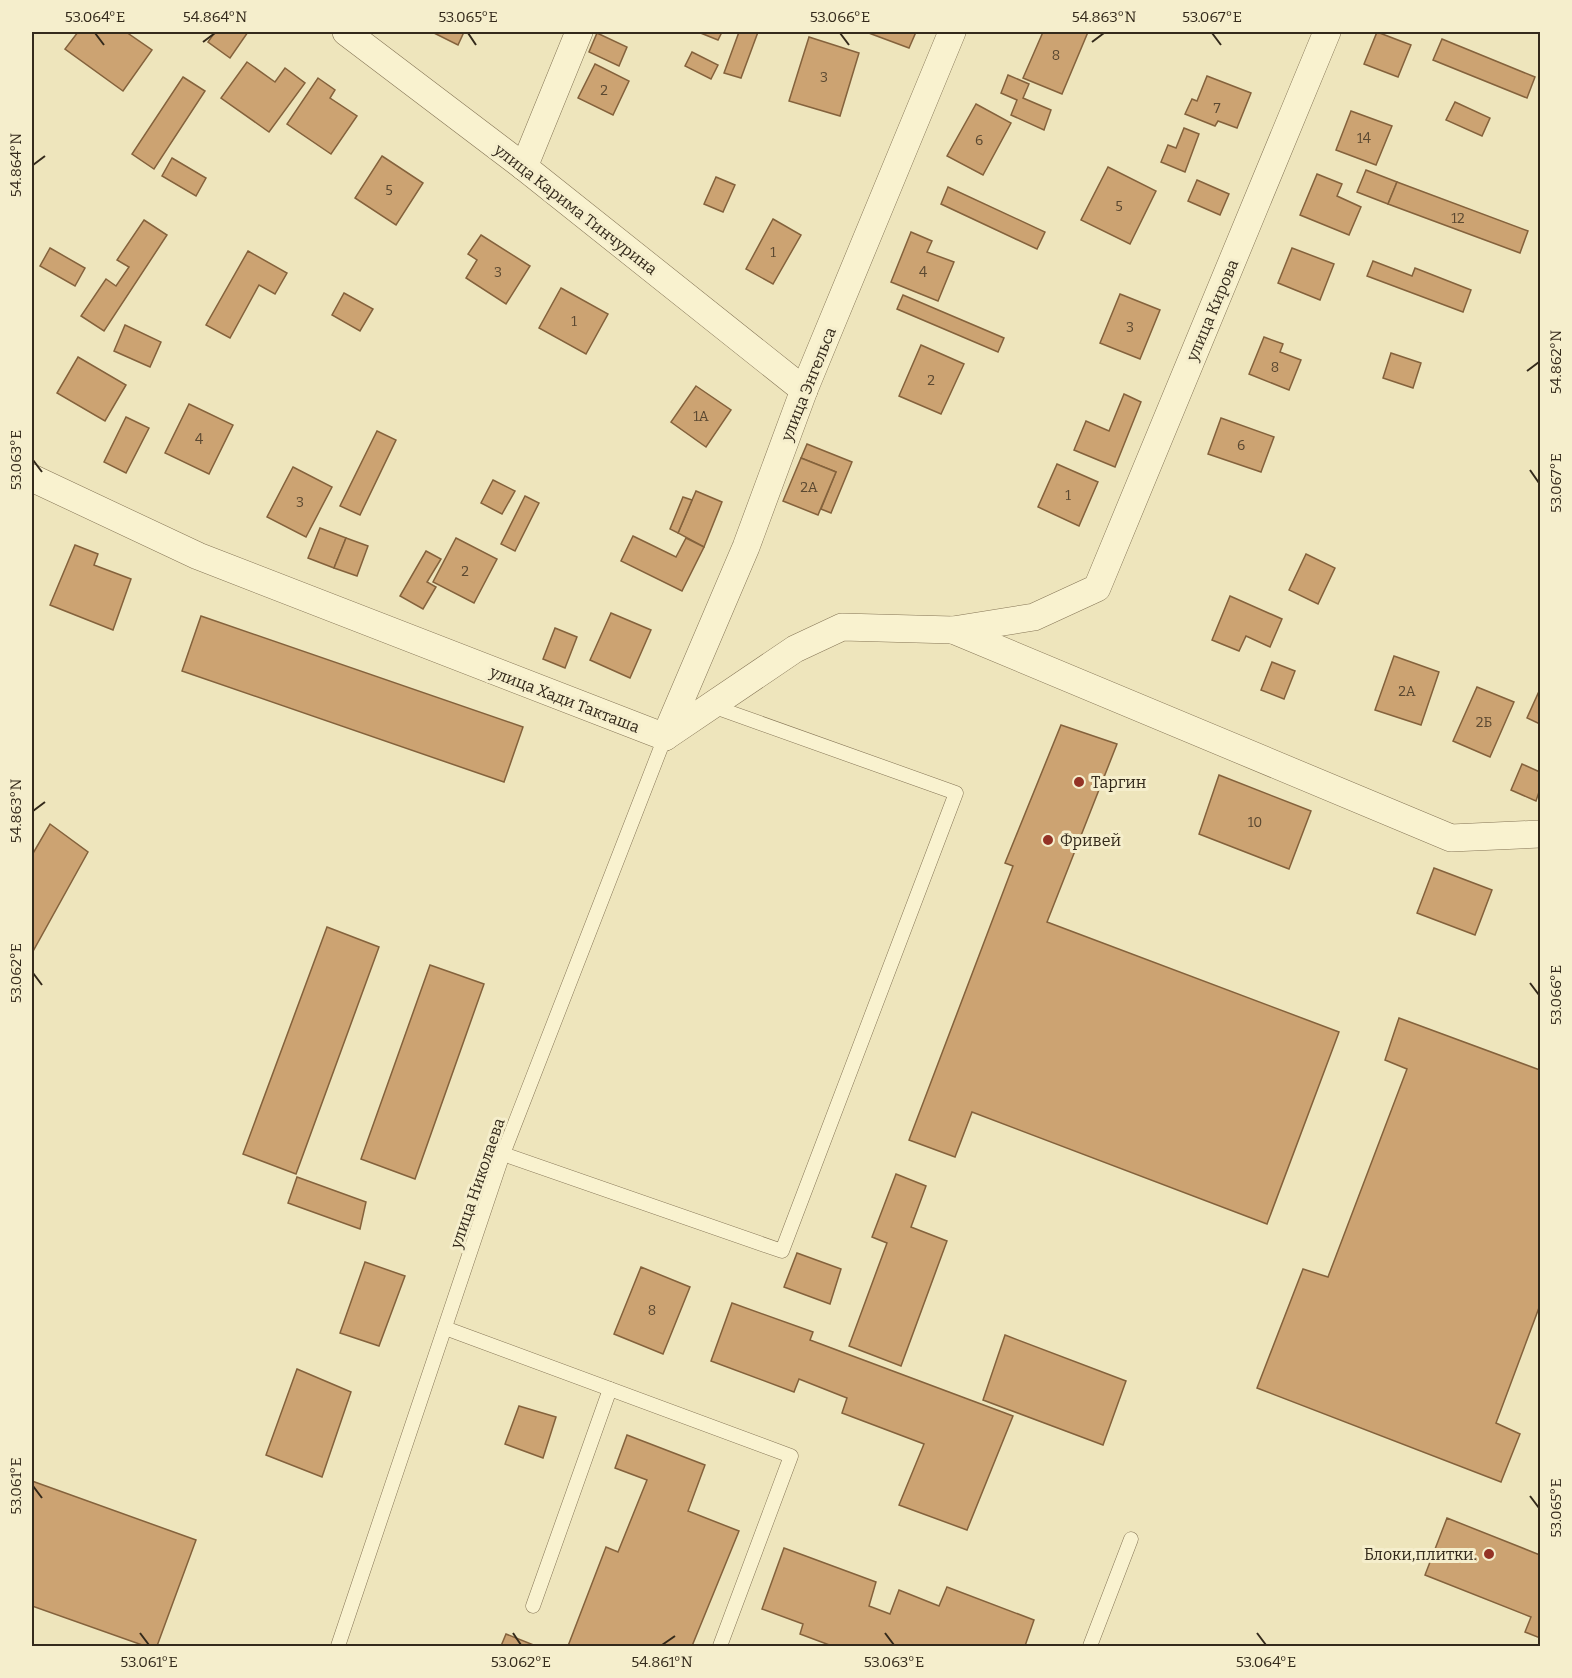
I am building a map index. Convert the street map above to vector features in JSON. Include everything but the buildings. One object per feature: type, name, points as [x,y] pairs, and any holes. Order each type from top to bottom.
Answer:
[{"type":"street","name":"улица Карима Тинчурина","points":[[346,32],[524,167],[804,390]]},
{"type":"street","points":[[524,167],[579,32]]},
{"type":"street","name":"улица Энгельса","points":[[665,737],[746,547],[804,390],[952,32]]},
{"type":"street","name":"улица Кирова","points":[[953,630],[1034,617],[1097,588],[1327,32]]},
{"type":"street","name":"улица Хади Такташа","points":[[32,478],[198,556],[665,737]]},
{"type":"street","points":[[665,737],[795,649],[842,627],[953,630],[1450,838],[1540,834]]},
{"type":"lane","points":[[503,1154],[782,1251],[956,794],[712,706]]},
{"type":"lane","name":"улица Николаева","points":[[338,1647],[503,1154],[665,737]]},
{"type":"lane","points":[[445,1328],[791,1456],[720,1647]]},
{"type":"lane","points":[[533,1606],[610,1389]]},
{"type":"lane","points":[[1090,1647],[1131,1539]]},
{"type":"place","name":"Таргин","points":[[1079,782]]},
{"type":"place","name":"Фривей","points":[[1048,840]]},
{"type":"place","name":"Блоки,плитки.","points":[[1489,1554]]}]
